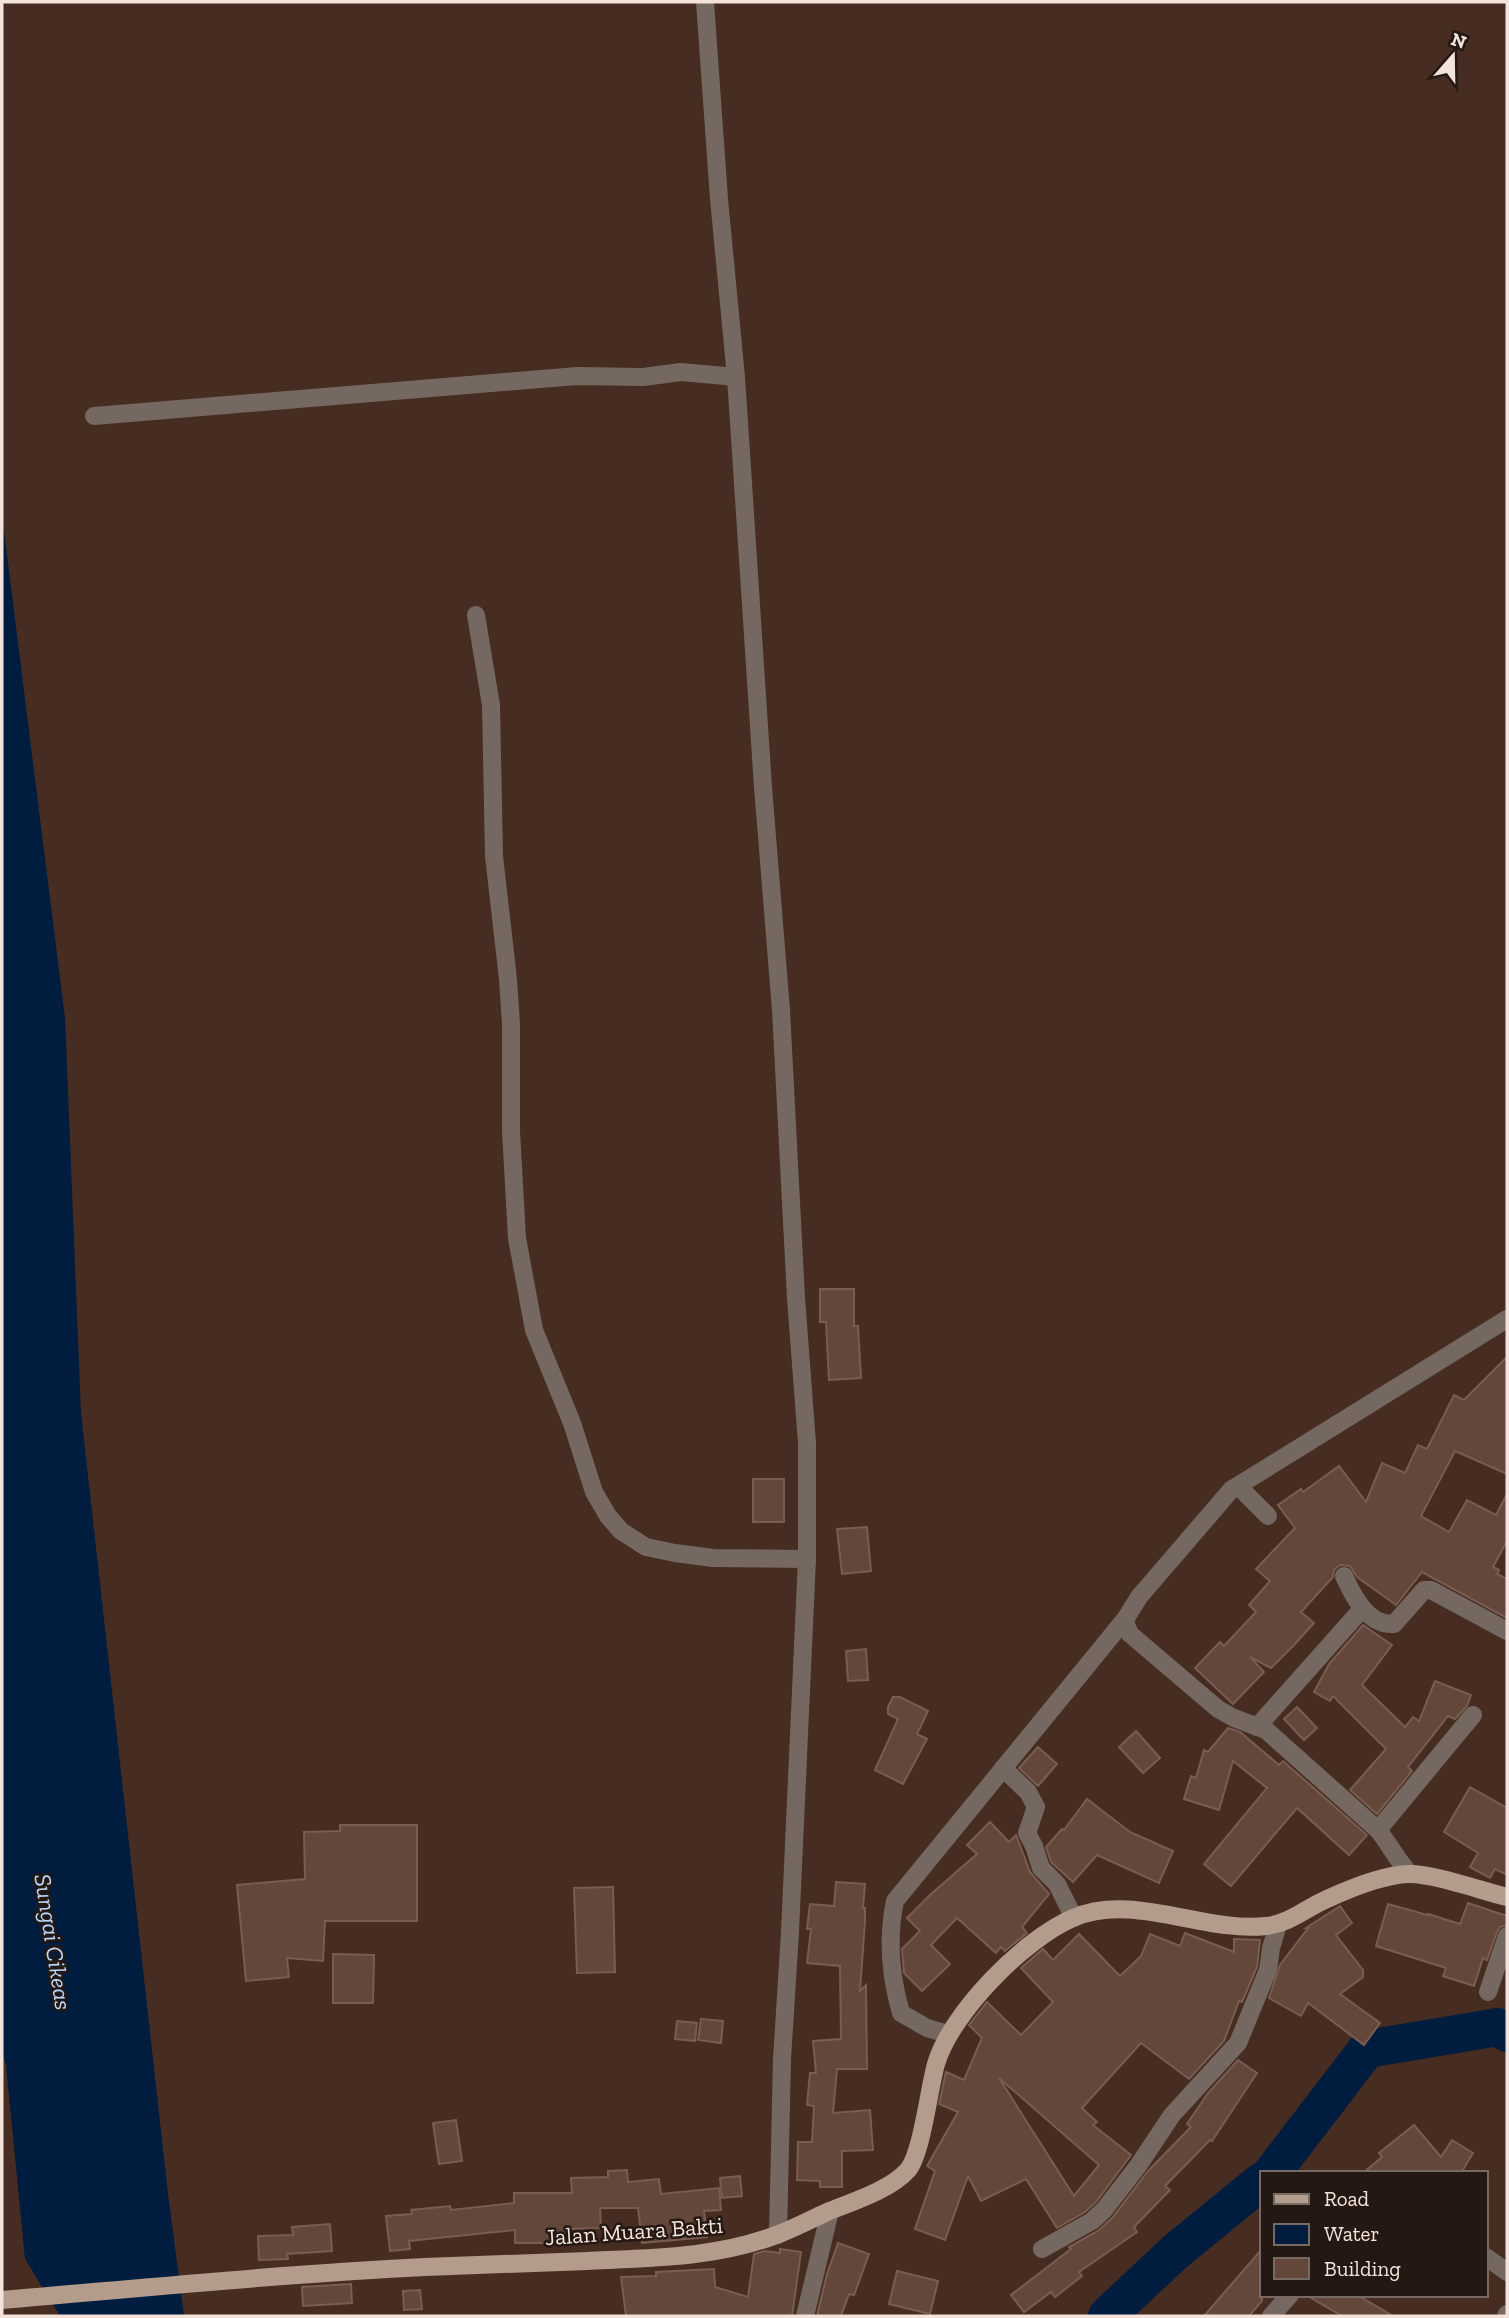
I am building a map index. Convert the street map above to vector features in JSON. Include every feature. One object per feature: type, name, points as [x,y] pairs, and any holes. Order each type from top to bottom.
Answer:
[{"type":"main road","name":"Jalan Muara Bakti","points":[[2,2300],[337,2272],[718,2253],[778,2235],[857,2200],[893,2182],[909,2168],[913,2162],[937,2061],[948,2034],[965,2010],[1019,1955],[1043,1936],[1074,1918],[1102,1911],[1144,1911],[1226,1925],[1278,1925],[1326,1899],[1381,1879],[1410,1874],[1507,1897]]},
{"type":"street","points":[[705,2],[719,199],[736,377],[763,787],[781,1010],[796,1298],[807,1443],[807,1559],[792,1906],[782,2059],[778,2235]]},
{"type":"street","points":[[94,416],[577,376],[611,378],[681,372],[736,377]]},
{"type":"street","points":[[476,615],[491,705],[494,856],[511,1024],[510,1131],[517,1238],[534,1330],[568,1410],[594,1492],[608,1516],[621,1531],[646,1547],[675,1553],[713,1558],[807,1559]]},
{"type":"street","points":[[948,2034],[927,2028],[901,2013],[894,1991],[889,1949],[890,1922],[895,1901],[1126,1618],[1139,1597],[1231,1490],[1507,1319]]},
{"type":"street","points":[[1236,1487],[1268,1516]]},
{"type":"street","points":[[1345,1576],[1362,1609],[1388,1625],[1394,1624],[1419,1594],[1424,1590],[1431,1590],[1507,1631]]},
{"type":"street","points":[[1257,1727],[1362,1609]]},
{"type":"street","points":[[1126,1618],[1130,1634],[1218,1709],[1266,1730],[1378,1830],[1390,1845],[1397,1860],[1410,1874]]},
{"type":"street","points":[[1378,1830],[1473,1715]]},
{"type":"street","points":[[1003,1769],[1028,1792],[1036,1807],[1027,1833],[1041,1868],[1056,1884],[1074,1918]]},
{"type":"street","points":[[1042,2249],[1077,2230],[1104,2210],[1177,2109],[1238,2043],[1268,1970],[1278,1925]]},
{"type":"street","points":[[1488,1992],[1507,1937]]},
{"type":"street","points":[[805,2316],[830,2211]]},
{"type":"street","points":[[1488,2258],[1507,2272]]},
{"type":"street","points":[[1271,2316],[1288,2297]]},
{"type":"water","name":"Sungai Cikeas","points":[[2,515],[65,1018],[81,1413],[184,2316],[60,2316],[25,2259],[6,2065],[2,2051]]},
{"type":"building","points":[[820,1289],[854,1289],[854,1326],[858,1326],[861,1378],[829,1380],[826,1322],[820,1322]]},
{"type":"building","points":[[1507,1357],[1507,1474],[1455,1451],[1421,1516],[1449,1532],[1467,1500],[1496,1515],[1507,1494],[1507,1541],[1493,1567],[1499,1570],[1497,1574],[1507,1579],[1507,1618],[1422,1572],[1396,1605],[1357,1577],[1350,1566],[1340,1565],[1334,1570],[1333,1577],[1301,1612],[1314,1623],[1294,1645],[1271,1668],[1250,1657],[1264,1672],[1233,1704],[1195,1668],[1220,1642],[1224,1646],[1256,1612],[1249,1605],[1270,1581],[1256,1569],[1295,1528],[1278,1505],[1301,1489],[1303,1492],[1339,1466],[1366,1502],[1382,1463],[1405,1473],[1418,1445],[1427,1449],[1454,1395],[1464,1400]]},
{"type":"building","points":[[753,1479],[784,1479],[784,1522],[753,1522]]},
{"type":"building","points":[[867,1527],[871,1571],[842,1574],[837,1529]]},
{"type":"building","points":[[1363,1625],[1392,1645],[1362,1685],[1405,1727],[1413,1717],[1419,1721],[1435,1681],[1471,1695],[1467,1706],[1455,1719],[1448,1716],[1408,1767],[1412,1771],[1377,1814],[1350,1790],[1386,1749],[1333,1696],[1330,1701],[1314,1692],[1329,1664]]},
{"type":"building","points":[[866,1649],[868,1680],[848,1681],[846,1651]]},
{"type":"building","points":[[893,1697],[900,1697],[928,1711],[917,1734],[927,1739],[903,1784],[875,1770],[898,1719],[888,1714]]},
{"type":"building","points":[[1297,1707],[1317,1728],[1304,1740],[1284,1719]]},
{"type":"building","points":[[1228,1728],[1240,1732],[1279,1765],[1283,1761],[1367,1835],[1349,1855],[1297,1808],[1231,1886],[1204,1864],[1267,1788],[1233,1761],[1219,1810],[1184,1799],[1191,1776],[1196,1778],[1204,1750],[1208,1752]]},
{"type":"building","points":[[1136,1731],[1160,1758],[1143,1773],[1119,1747]]},
{"type":"building","points":[[1038,1747],[1057,1764],[1038,1786],[1019,1768]]},
{"type":"building","points":[[1470,1787],[1507,1808],[1507,1875],[1495,1869],[1490,1878],[1470,1867],[1478,1853],[1444,1832]]},
{"type":"building","points":[[1087,1799],[1130,1832],[1173,1851],[1159,1883],[1097,1855],[1073,1882],[1051,1862],[1046,1847],[1062,1829],[1064,1830]]},
{"type":"building","points":[[990,1822],[1009,1842],[1016,1835],[1030,1872],[1049,1894],[1022,1927],[1027,1933],[1005,1951],[1001,1947],[996,1953],[957,1918],[931,1945],[950,1964],[922,1991],[904,1973],[902,1949],[920,1931],[907,1918],[977,1854],[967,1845]]},
{"type":"building","points":[[340,1825],[417,1825],[417,1921],[325,1921],[323,1961],[287,1958],[289,1977],[246,1981],[237,1885],[305,1879],[304,1832],[340,1831]]},
{"type":"building","points":[[836,1882],[865,1884],[860,1991],[866,1985],[867,2069],[837,2069],[833,2113],[870,2110],[873,2150],[842,2151],[842,2187],[820,2187],[820,2181],[797,2180],[798,2142],[812,2142],[814,2106],[807,2105],[810,2073],[816,2073],[813,2041],[841,2039],[840,1966],[807,1963],[811,1929],[807,1929],[810,1904],[834,1906]]},
{"type":"building","points":[[613,1887],[615,1972],[577,1973],[574,1888]]},
{"type":"building","points":[[1468,1903],[1507,1916],[1507,1925],[1500,1927],[1497,1932],[1487,1960],[1483,1958],[1474,1986],[1443,1976],[1446,1968],[1376,1946],[1388,1904],[1460,1924]]},
{"type":"building","points":[[1340,1906],[1352,1923],[1336,1935],[1363,1970],[1363,1977],[1340,1994],[1380,2023],[1364,2045],[1308,2003],[1301,2016],[1269,1998],[1280,1965],[1306,1928]]},
{"type":"building","points":[[1185,1933],[1234,1952],[1234,1939],[1260,1940],[1257,1967],[1242,2002],[1239,2001],[1224,2041],[1189,2079],[1141,2043],[1082,2108],[1097,2122],[1093,2125],[1131,2155],[1096,2202],[1085,2212],[1057,2228],[1026,2179],[981,2201],[968,2176],[945,2240],[915,2229],[935,2171],[927,2166],[958,2112],[939,2104],[946,2072],[964,2080],[982,2038],[969,2025],[987,2002],[1021,2035],[1053,2002],[1021,1968],[1043,1949],[1053,1960],[1079,1934],[1120,1976],[1141,1956],[1150,1934],[1180,1946]],"holes":[[[999,2078],[1099,2165],[1074,2196]]]},
{"type":"building","points":[[333,1954],[374,1955],[373,2003],[333,2003]]},
{"type":"building","points":[[701,2019],[723,2021],[721,2043],[698,2040]]},
{"type":"building","points":[[677,2021],[697,2023],[695,2041],[675,2039]]},
{"type":"building","points":[[1238,2060],[1257,2073],[1212,2141],[1210,2140],[1165,2186],[1170,2190],[1134,2227],[1137,2232],[1079,2272],[1082,2276],[1055,2297],[1051,2292],[1024,2312],[1011,2295],[1071,2249],[1069,2247],[1098,2231],[1112,2218],[1149,2170],[1191,2127],[1187,2124],[1208,2093]]},
{"type":"building","points":[[456,2120],[462,2161],[439,2164],[433,2123]]},
{"type":"building","points":[[1414,2125],[1441,2157],[1452,2140],[1473,2153],[1462,2171],[1365,2171],[1382,2157],[1379,2153]]},
{"type":"building","points":[[627,2170],[628,2182],[659,2179],[661,2194],[719,2188],[721,2210],[704,2211],[707,2237],[642,2243],[638,2208],[600,2208],[601,2228],[566,2229],[567,2243],[515,2243],[515,2230],[409,2241],[410,2249],[390,2251],[386,2216],[450,2206],[451,2210],[514,2203],[514,2193],[572,2193],[571,2178],[608,2177],[608,2171]]},
{"type":"building","points":[[740,2176],[742,2196],[722,2198],[720,2178]]},
{"type":"building","points":[[330,2224],[332,2251],[287,2254],[288,2259],[259,2260],[258,2236],[293,2235],[292,2227]]},
{"type":"building","points":[[838,2243],[869,2254],[854,2295],[849,2294],[841,2316],[817,2316],[827,2274]]},
{"type":"building","points":[[780,2249],[801,2252],[792,2316],[626,2316],[621,2277],[714,2269],[715,2287],[748,2297],[754,2254],[765,2251],[780,2253]]},
{"type":"building","points":[[1260,2251],[1262,2301],[1249,2316],[1204,2316]]},
{"type":"building","points":[[897,2271],[938,2281],[930,2314],[889,2304]]},
{"type":"building","points":[[351,2284],[352,2303],[303,2306],[302,2287]]},
{"type":"building","points":[[420,2290],[422,2309],[404,2310],[403,2291]]},
{"type":"building","points":[[1309,2297],[1360,2297],[1393,2316],[1342,2316]]},
{"type":"waterway","points":[[1274,2171],[1367,2049],[1498,2027],[1507,2033]]},
{"type":"waterway","points":[[1107,2316],[1175,2252],[1260,2183]]}]
